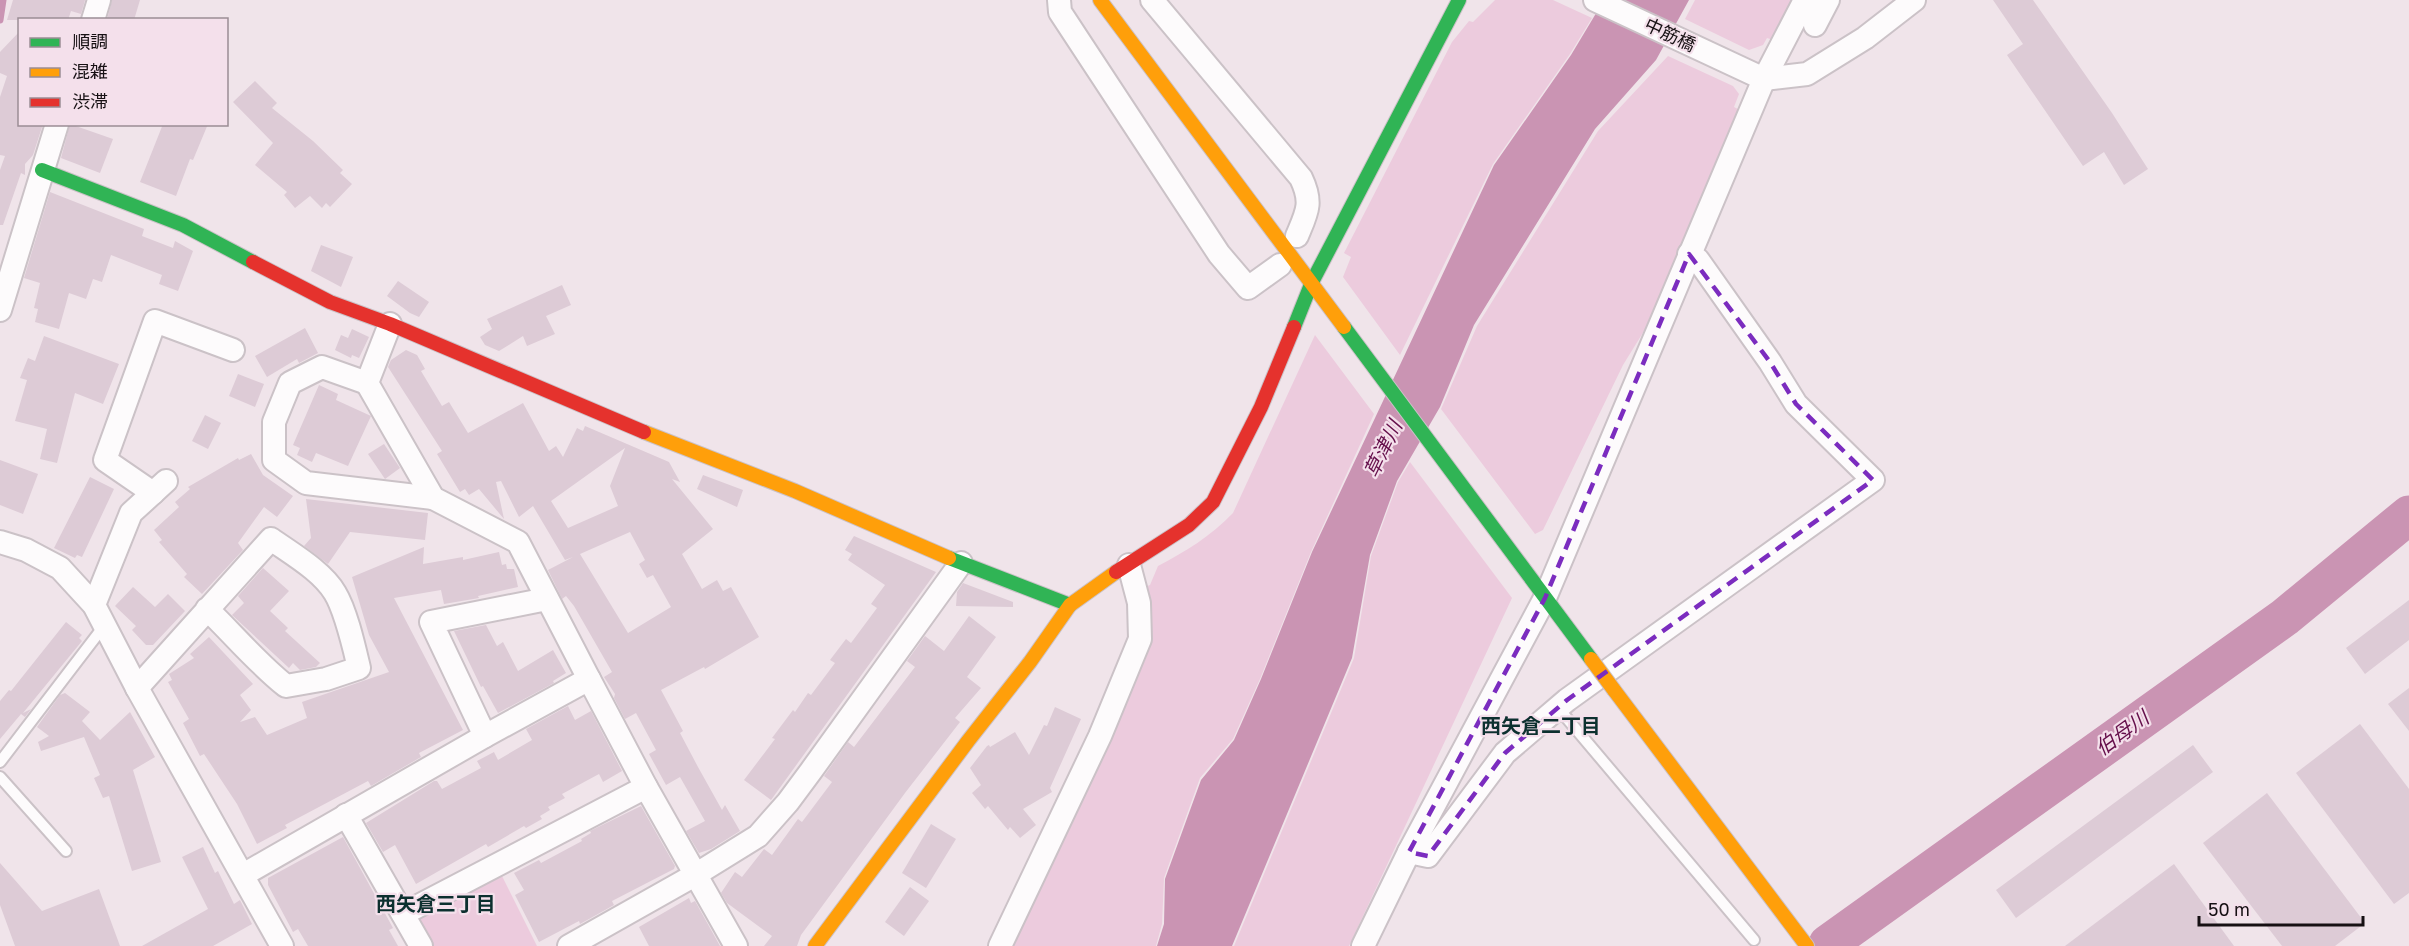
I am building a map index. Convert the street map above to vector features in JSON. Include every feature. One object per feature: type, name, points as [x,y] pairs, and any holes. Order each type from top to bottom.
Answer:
[{"type":"street","points":[[94,18],[99,0]]},
{"type":"street","points":[[1059,0],[1060,12],[1219,254],[1248,288],[1280,264]]},
{"type":"street","points":[[1100,0],[1807,946]]},
{"type":"street","points":[[1152,0],[1300,177],[1307,191],[1309,209],[1297,237]]},
{"type":"street","name":"中筋橋","points":[[1595,0],[1755,74]]},
{"type":"street","points":[[1377,946],[1407,885],[1419,854],[1545,598],[1693,257],[1755,74],[1805,0]]},
{"type":"street","points":[[1755,74],[1792,45],[1816,0]]},
{"type":"street","points":[[1815,25],[1828,0]]},
{"type":"street","points":[[1755,74],[1807,74],[1865,38],[1914,0]]},
{"type":"street","points":[[814,946],[1030,662],[1070,605],[1102,580],[1189,525],[1213,502],[1261,407],[1312,282],[1460,4]]},
{"type":"street","points":[[0,310],[56,126]]},
{"type":"street","points":[[42,170],[183,225],[330,302],[390,324],[675,445],[795,491],[960,563],[1070,605]]},
{"type":"street","points":[[1363,946],[1419,854],[1505,753],[1567,700],[1602,674],[1873,480],[1796,405],[1770,362],[1693,257]]},
{"type":"street","points":[[94,605],[131,513],[159,487],[105,460],[155,321],[233,350]]},
{"type":"street","points":[[367,383],[390,324]]},
{"type":"street","points":[[433,498],[367,383],[322,367],[290,383],[274,422],[274,460],[306,483],[433,498],[518,542],[646,787],[736,946]]},
{"type":"street","points":[[137,688],[207,609],[271,539],[308,565],[335,593],[359,668],[326,679],[286,687],[264,668],[207,609]]},
{"type":"street","points":[[0,542],[26,550],[60,568],[94,605],[204,810],[243,875],[275,944]]},
{"type":"street","points":[[569,946],[695,875],[758,836],[788,802],[960,563]]},
{"type":"street","points":[[1000,946],[1100,736],[1140,639],[1139,603],[1129,565]]},
{"type":"street","points":[[485,736],[431,622],[547,599]]},
{"type":"street","points":[[243,875],[345,815],[589,679]]},
{"type":"street","points":[[403,914],[646,787]]},
{"type":"street","points":[[345,815],[421,946]]},
{"type":"lane","points":[[0,762],[105,626]]},
{"type":"lane","points":[[1559,709],[1754,940]]},
{"type":"lane","points":[[0,777],[66,851]]},
{"type":"highlighted area","points":[[1689,254],[1770,362],[1796,404],[1873,480],[1567,700],[1505,753],[1428,856],[1409,852],[1545,598]]},
{"type":"shaded area","points":[[1495,0],[1553,0],[1592,18],[1570,54],[1493,164],[1400,355],[1343,277],[1351,257],[1344,253],[1452,42],[1469,21],[1473,22]]},
{"type":"shaded area","points":[[1695,0],[1794,0],[1773,40],[1767,38],[1763,45],[1749,50],[1685,19]]},
{"type":"shaded area","points":[[1668,56],[1733,86],[1739,94],[1734,107],[1740,110],[1644,331],[1623,365],[1543,530],[1535,534],[1441,409],[1477,326],[1598,131]]},
{"type":"shaded area","points":[[1315,335],[1374,414],[1311,552],[1260,679],[1233,739],[1200,778],[1164,878],[1162,924],[1156,946],[1011,946],[1146,658],[1150,640],[1145,587],[1150,585],[1158,566],[1197,543],[1233,513]]},
{"type":"shaded area","points":[[1410,462],[1512,598],[1349,946],[1234,946],[1354,658],[1371,556],[1398,482]]},
{"type":"shaded area","points":[[499,870],[537,946],[431,946],[419,922],[424,910]]},
{"type":"water","name":"草津川","points":[[1604,0],[1689,0],[1656,60],[1595,129],[1474,325],[1440,407],[1397,481],[1370,555],[1352,658],[1232,946],[1157,946],[1164,924],[1165,879],[1201,780],[1234,740],[1312,552],[1494,165],[1571,55]]},
{"type":"building","points":[[13,0],[85,0],[81,14],[71,11],[69,18],[7,20]]},
{"type":"building","points":[[112,0],[140,0],[135,18],[108,18]]},
{"type":"building","points":[[1993,0],[2033,0],[2148,169],[2124,185],[2104,152],[2083,166],[2007,55],[2023,44]]},
{"type":"building","points":[[18,33],[18,126],[42,126],[33,155],[25,164],[25,175],[21,173],[3,225],[0,225],[0,170],[5,156],[0,155],[0,97],[7,76],[0,73],[0,52]]},
{"type":"building","points":[[255,81],[277,103],[272,108],[313,141],[343,170],[340,173],[352,184],[330,207],[326,203],[322,208],[310,196],[295,208],[284,195],[287,192],[255,165],[273,143],[233,102]]},
{"type":"building","points":[[69,126],[113,139],[100,173],[61,158]]},
{"type":"building","points":[[162,126],[207,126],[193,160],[190,159],[176,196],[140,182]]},
{"type":"building","points":[[50,192],[144,229],[142,236],[173,248],[175,241],[193,251],[178,291],[159,284],[162,275],[111,255],[102,282],[93,279],[86,299],[69,293],[59,329],[35,322],[38,309],[34,308],[40,283],[24,278]]},
{"type":"building","points":[[321,245],[353,257],[341,287],[311,271]]},
{"type":"building","points":[[398,281],[429,302],[419,317],[387,296]]},
{"type":"building","points":[[562,285],[571,305],[546,316],[555,334],[527,346],[523,336],[499,351],[485,345],[480,337],[492,329],[487,319]]},
{"type":"building","points":[[305,328],[318,353],[299,363],[297,359],[267,377],[255,356]]},
{"type":"building","points":[[352,329],[369,337],[359,358],[352,355],[351,358],[335,350],[341,335],[348,338]]},
{"type":"building","points":[[44,336],[119,364],[103,404],[75,393],[57,463],[40,459],[47,429],[15,421],[27,380],[20,378],[28,358],[35,361]]},
{"type":"building","points":[[406,350],[417,355],[425,369],[421,371],[442,406],[449,402],[468,433],[523,403],[549,451],[556,446],[563,457],[577,428],[583,431],[585,426],[669,462],[680,482],[672,479],[713,529],[682,554],[702,589],[717,580],[723,591],[731,587],[759,637],[705,669],[704,667],[661,690],[683,731],[680,733],[722,810],[725,805],[740,831],[711,849],[699,853],[686,831],[705,821],[680,777],[666,785],[649,754],[656,750],[636,713],[625,719],[614,698],[615,694],[604,677],[612,672],[574,606],[566,596],[562,599],[548,570],[573,557],[565,560],[533,506],[519,517],[501,481],[496,482],[504,519],[479,489],[469,495],[465,489],[460,492],[437,454],[442,451],[388,367],[391,360]],"holes":[[[625,448],[610,486],[618,506],[568,528],[551,501]],[[630,532],[645,560],[639,564],[647,578],[653,575],[671,607],[628,633],[580,554]]]},
{"type":"building","points":[[238,374],[264,384],[255,407],[229,396]]},
{"type":"building","points":[[319,385],[338,394],[336,400],[371,416],[348,466],[316,453],[312,462],[297,455],[300,448],[293,445]]},
{"type":"building","points":[[205,415],[221,423],[208,449],[192,441]]},
{"type":"building","points":[[384,444],[400,468],[385,479],[368,454]]},
{"type":"building","points":[[251,454],[263,475],[293,496],[277,517],[264,507],[238,543],[243,550],[202,594],[184,577],[187,574],[159,542],[162,540],[154,530],[179,507],[175,502],[190,489],[188,487],[238,458],[239,460]]},
{"type":"building","points":[[0,460],[38,474],[23,514],[0,505]]},
{"type":"building","points":[[703,475],[743,490],[737,507],[697,489]]},
{"type":"building","points":[[90,477],[114,489],[82,557],[77,555],[75,558],[54,548]]},
{"type":"building","points":[[306,499],[428,513],[425,540],[350,532],[328,564],[304,546],[311,538]]},
{"type":"building","points":[[854,536],[936,572],[771,800],[744,780],[775,739],[772,738],[793,710],[795,712],[808,693],[811,695],[835,663],[830,660],[846,639],[851,643],[877,608],[871,604],[885,585],[848,560],[852,554],[845,550]]},
{"type":"building","points":[[424,547],[423,564],[463,557],[463,560],[499,552],[502,565],[506,564],[507,569],[514,569],[518,587],[478,596],[479,598],[444,604],[441,590],[394,598],[463,730],[419,753],[421,757],[371,786],[368,781],[285,825],[287,828],[257,844],[237,804],[204,754],[200,756],[183,723],[189,719],[168,682],[172,680],[169,674],[194,658],[190,654],[209,637],[253,684],[240,695],[251,710],[240,722],[255,717],[267,735],[307,718],[302,702],[389,672],[369,635],[352,577]]},
{"type":"building","points":[[263,568],[289,591],[270,611],[288,628],[285,631],[320,663],[316,667],[300,670],[293,663],[289,668],[232,615],[244,603],[238,596]]},
{"type":"building","points":[[963,583],[1013,602],[1013,607],[956,606],[957,592]]},
{"type":"building","points":[[133,587],[155,607],[168,594],[185,611],[153,645],[146,645],[132,630],[136,626],[115,606]]},
{"type":"building","points":[[2409,600],[2409,640],[2365,674],[2346,648]]},
{"type":"building","points":[[969,616],[996,637],[967,677],[981,688],[955,718],[960,722],[801,935],[797,946],[764,946],[772,936],[727,903],[721,893],[735,872],[742,877],[764,849],[772,855],[798,819],[802,822],[832,782],[824,776],[848,742],[854,747],[915,667],[907,661],[925,636],[944,651]]},
{"type":"building","points":[[66,622],[82,635],[79,638],[82,641],[23,713],[31,709],[25,717],[21,714],[0,739],[0,701],[9,690],[11,691]]},
{"type":"building","points":[[486,625],[497,646],[503,642],[518,671],[553,650],[566,673],[553,681],[554,683],[498,713],[483,686],[481,687],[454,631]]},
{"type":"building","points":[[2409,688],[2409,731],[2388,704]]},
{"type":"building","points":[[65,693],[90,712],[82,721],[100,740],[130,712],[155,757],[133,770],[161,862],[132,871],[109,796],[103,798],[94,778],[100,775],[84,737],[41,751],[38,742],[49,736],[37,727],[60,695]]},
{"type":"building","points":[[568,706],[575,720],[591,711],[622,771],[603,782],[599,774],[562,794],[565,798],[548,807],[550,810],[540,816],[542,819],[526,828],[524,826],[488,847],[486,844],[416,884],[395,845],[383,852],[366,823],[434,781],[437,781],[442,789],[481,768],[477,761],[494,752],[498,760],[532,740],[526,729]]},
{"type":"building","points":[[1055,707],[1081,719],[1050,788],[1052,792],[1023,809],[1036,825],[1020,838],[1010,827],[1008,830],[988,806],[985,809],[972,793],[981,785],[970,768],[987,746],[990,747],[1015,732],[1029,755],[1044,725],[1047,726]]},
{"type":"building","points":[[2360,724],[2409,789],[2409,893],[2394,904],[2296,773]]},
{"type":"building","points":[[2193,745],[2213,772],[2016,918],[1996,890]]},
{"type":"building","points":[[2267,793],[2365,923],[2335,946],[2282,946],[2203,843]]},
{"type":"building","points":[[641,806],[675,866],[674,869],[612,901],[614,905],[580,924],[579,921],[539,942],[515,895],[524,890],[514,873],[539,860],[541,863],[582,841],[581,839],[591,833],[590,831]]},
{"type":"building","points":[[931,824],[956,839],[926,888],[902,873]]},
{"type":"building","points":[[343,837],[393,928],[389,930],[398,946],[308,946],[298,929],[293,932],[268,885],[268,878]]},
{"type":"building","points":[[203,847],[215,873],[218,871],[234,904],[240,900],[252,924],[213,946],[142,946],[208,909],[182,857]]},
{"type":"building","points":[[0,863],[42,911],[99,889],[120,946],[15,946],[0,905]]},
{"type":"building","points":[[2174,864],[2234,946],[2065,946]]},
{"type":"building","points":[[910,887],[929,901],[904,936],[885,922]]},
{"type":"building","points":[[689,898],[691,903],[695,901],[720,946],[649,946],[639,927]]},
{"type":"waterway","points":[[0,20],[3,0]]},
{"type":"waterway","name":"伯母川","points":[[1828,944],[2285,617],[2409,515]]},
{"type":"traffic: fast","points":[[1294,327],[1312,282],[1459,0]]},
{"type":"traffic: fast","points":[[42,170],[183,225],[253,262]]},
{"type":"traffic: fast","points":[[1344,327],[1591,659]]},
{"type":"traffic: fast","points":[[949,558],[1070,605]]},
{"type":"traffic: slow","points":[[1100,0],[1344,327]]},
{"type":"traffic: slow","points":[[644,432],[795,491],[949,558]]},
{"type":"traffic: slow","points":[[815,946],[1030,662],[1070,605],[1116,572]]},
{"type":"traffic: slow","points":[[1591,659],[1614,690]]},
{"type":"traffic: slow","points":[[1614,690],[1807,946]]},
{"type":"traffic: jam","points":[[253,262],[330,302],[390,324],[644,432]]},
{"type":"traffic: jam","points":[[1116,572],[1189,525],[1213,502],[1261,407],[1294,327]]},
{"type":"district","name":"西矢倉二丁目","points":[[1541,726]]},
{"type":"district","name":"西矢倉三丁目","points":[[436,904]]}]
